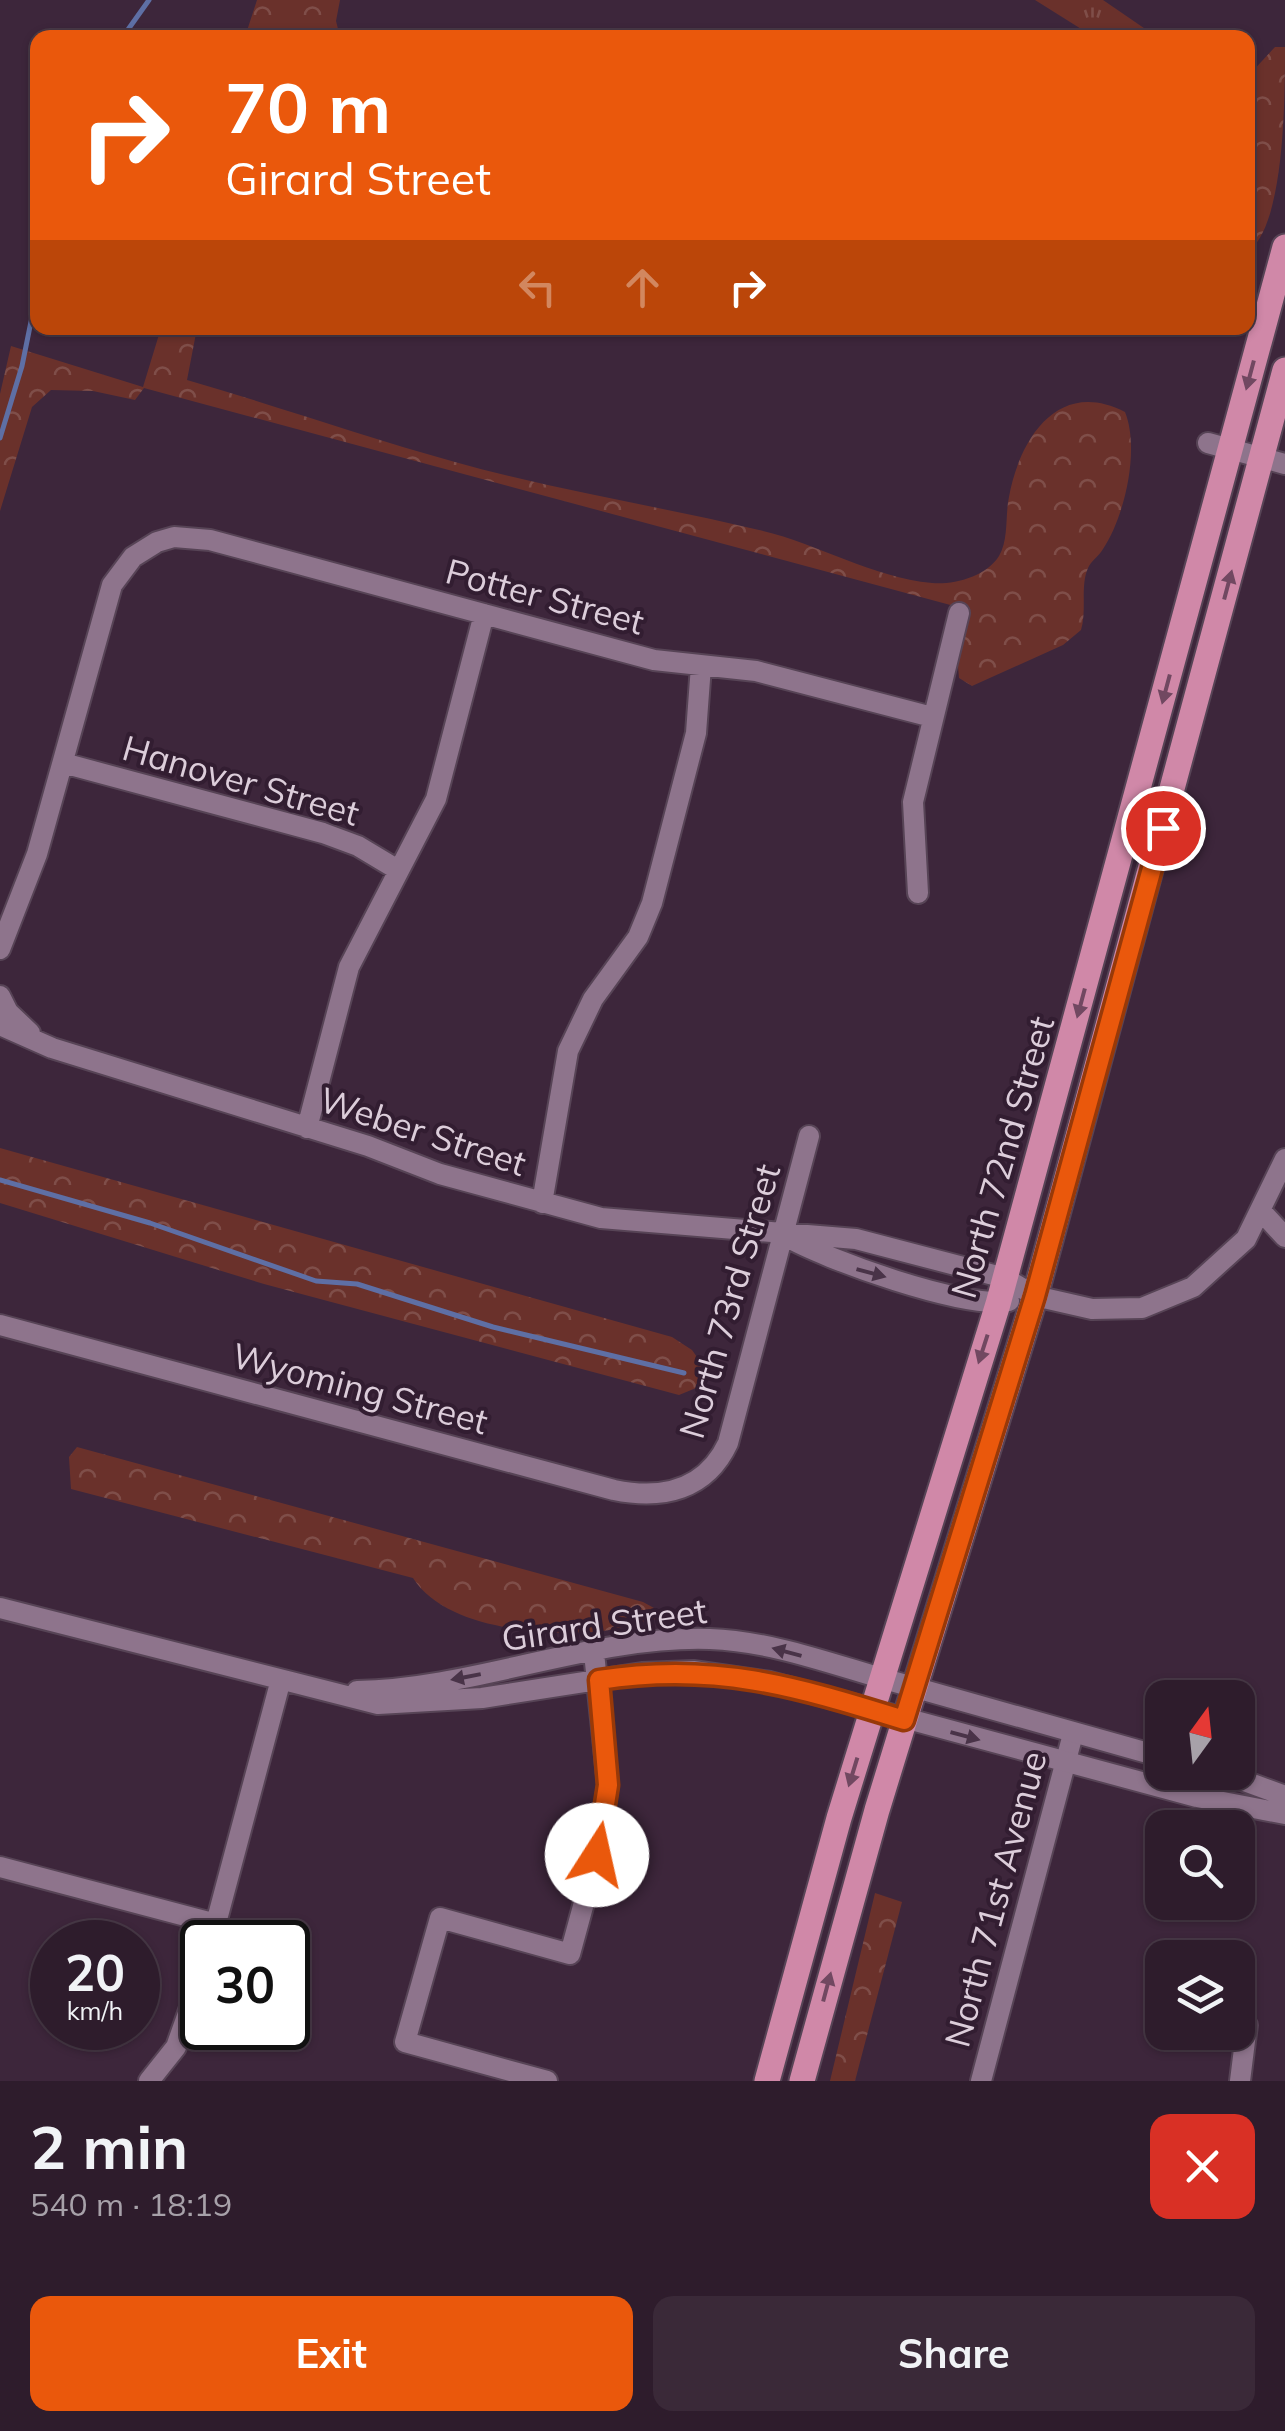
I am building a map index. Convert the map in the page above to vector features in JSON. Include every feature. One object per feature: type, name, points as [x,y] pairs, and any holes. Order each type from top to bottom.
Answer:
[{"type":"main road","name":"North 72nd Street","points":[[767,2081],[880,1678],[998,1304],[1219,446],[1285,247]]},
{"type":"main road","name":"North 72nd Street","points":[[802,2081],[913,1688],[1035,1296],[1273,461],[1285,370]]},
{"type":"street","points":[[1219,446],[1273,461]]},
{"type":"street","name":"Potter Street","points":[[62,763],[112,585],[144,548],[174,537],[210,540],[654,660],[756,670],[932,717]]},
{"type":"street","points":[[918,893],[911,817],[960,613]]},
{"type":"street","points":[[308,1128],[349,967],[436,799],[484,614]]},
{"type":"street","points":[[542,1203],[559,1088],[575,1033],[638,937],[652,903],[696,733],[701,666]]},
{"type":"street","points":[[0,949],[38,854],[62,763]]},
{"type":"street","name":"Hanover Street","points":[[62,763],[324,834],[358,846],[398,870]]},
{"type":"street","points":[[0,925],[18,904]]},
{"type":"street","name":"Weber Street","points":[[0,996],[17,1024],[52,1048]]},
{"type":"street","name":"Weber Street","points":[[0,1026],[52,1048],[440,1174],[542,1203],[620,1221],[856,1239],[1004,1278],[1035,1296]]},
{"type":"street","name":"North 73rd Street","points":[[702,1479],[728,1443],[810,1136]]},
{"type":"street","points":[[1035,1296],[1103,1310],[1142,1308],[1167,1300],[1213,1271],[1246,1239],[1285,1159]]},
{"type":"street","points":[[1262,1212],[1285,1238]]},
{"type":"street","name":"Weber Street","points":[[782,1234],[850,1267],[998,1304],[1035,1296]]},
{"type":"street","name":"Wyoming Street","points":[[0,1325],[624,1492],[666,1494],[702,1479]]},
{"type":"street","name":"Girard Street","points":[[0,1608],[366,1702],[410,1705],[642,1673],[704,1672],[770,1682],[1197,1798],[1285,1814]]},
{"type":"street","name":"Girard Street","points":[[280,1683],[339,1691],[378,1690],[594,1653],[710,1639],[769,1647],[1145,1753]]},
{"type":"street","points":[[546,2081],[405,2042],[440,1918],[570,1954],[605,1820],[608,1752],[594,1653]]},
{"type":"street","points":[[217,1920],[280,1683]]},
{"type":"street","name":"North 71st Avenue","points":[[981,2081],[1073,1734]]},
{"type":"street","points":[[1255,1785],[1285,1796]]},
{"type":"street","points":[[0,1866],[180,1922]]},
{"type":"street","points":[[149,2081],[176,2047],[180,2036]]},
{"type":"street","points":[[1240,2081],[1244,2050]]},
{"type":"green space","points":[[257,0],[340,0],[338,30],[247,30]]},
{"type":"green space","points":[[1035,0],[1103,0],[1147,30],[1083,30]]},
{"type":"green space","points":[[1275,47],[1285,47],[1281,156],[1270,213],[1255,244],[1255,68]]},
{"type":"green space","points":[[159,335],[196,335],[187,380],[493,472],[721,521],[781,536],[887,574],[940,583],[978,574],[999,556],[1009,497],[1022,454],[1046,419],[1062,408],[1081,402],[1102,403],[1125,412],[1130,463],[1118,519],[1086,575],[1081,630],[1063,645],[972,686],[959,678],[957,654],[969,610],[144,388],[135,400],[93,391],[51,390],[32,407],[0,511],[0,394],[11,346],[143,387]]},
{"type":"green space","points":[[0,1148],[672,1337],[692,1350],[704,1367],[696,1388],[679,1395],[264,1284],[0,1203]]},
{"type":"green space","points":[[77,1447],[643,1602],[654,1608],[655,1619],[608,1630],[570,1633],[520,1629],[469,1618],[428,1595],[413,1578],[71,1489],[69,1457]]},
{"type":"green space","points":[[875,1893],[902,1902],[855,2081],[830,2081]]},
{"type":"waterway","points":[[128,30],[149,0]]},
{"type":"waterway","points":[[0,438],[30,326]]},
{"type":"waterway","points":[[0,1180],[150,1223],[316,1281],[357,1284],[493,1327],[684,1373]]},
{"type":"route","points":[[597,1855],[608,1785],[599,1680],[642,1673],[725,1674],[800,1690],[904,1720],[1035,1296],[1163,828]]}]
